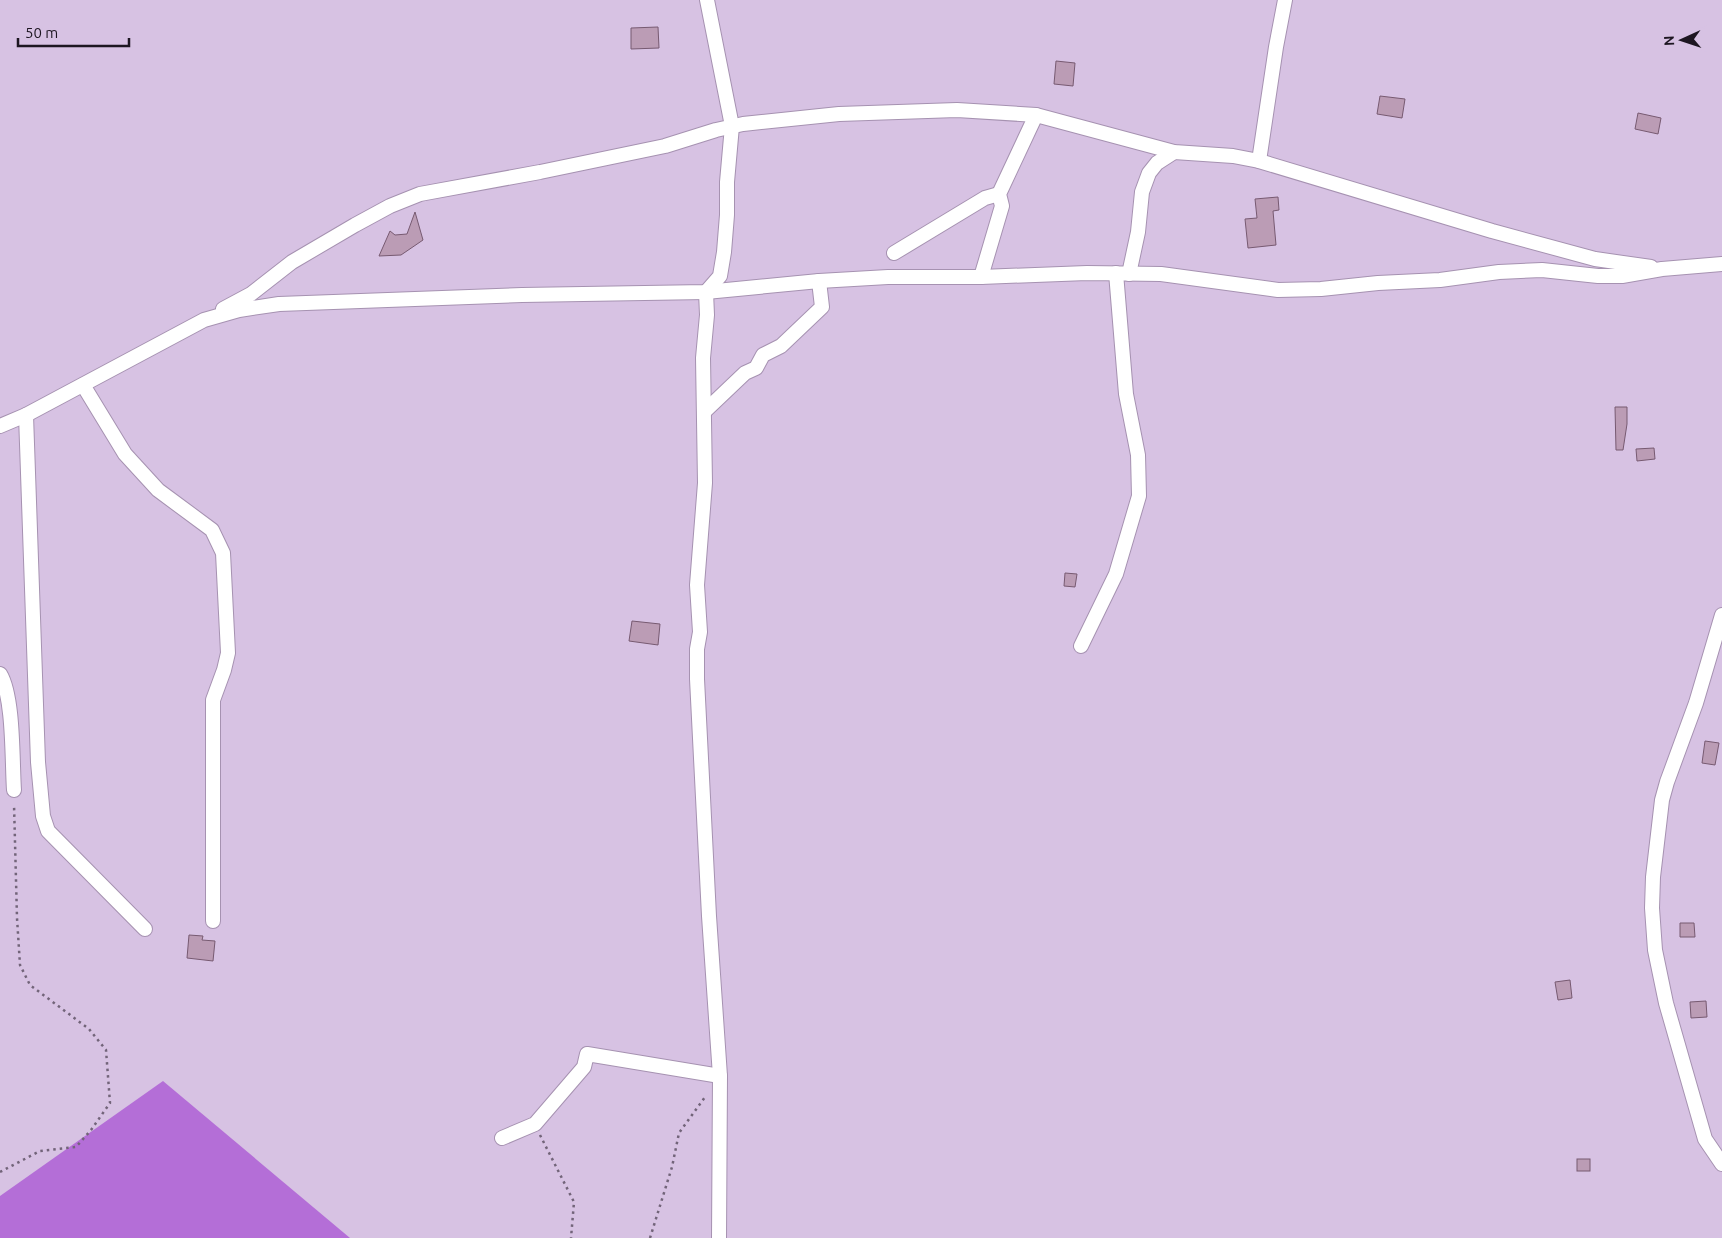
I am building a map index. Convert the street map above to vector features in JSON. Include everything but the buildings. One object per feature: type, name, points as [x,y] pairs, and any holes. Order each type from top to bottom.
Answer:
[{"type":"street","points":[[705,0],[732,126],[728,165],[724,252],[720,276],[706,292],[707,315],[703,358],[705,482],[697,585],[700,632],[697,649],[698,703],[709,916],[720,1076],[719,1238]]},
{"type":"street","points":[[1259,161],[1285,0]]},
{"type":"street","points":[[0,426],[26,415],[204,320],[250,294],[292,262],[390,206],[412,197],[664,146],[732,126],[859,113],[957,110],[1036,115],[1174,152],[1233,156],[1259,161],[1492,231],[1595,258],[1662,269]]},
{"type":"street","points":[[981,277],[1002,206],[998,194],[1036,115]]},
{"type":"street","points":[[1081,646],[1116,574],[1138,496],[1138,455],[1126,394],[1122,274],[1138,232],[1142,192],[1149,173],[1157,163],[1174,152]]},
{"type":"street","points":[[894,253],[985,198],[998,194]]},
{"type":"street","points":[[204,320],[239,310],[279,304],[522,295],[706,292],[819,281],[888,277],[1161,274],[1278,290],[1295,290],[1440,280],[1498,272],[1542,270],[1598,276],[1622,276],[1662,269],[1722,264]]},
{"type":"street","points":[[704,412],[746,374],[756,368],[763,355],[781,346],[822,307],[819,281]]},
{"type":"street","points":[[83,385],[125,454],[158,490],[212,530],[223,553],[228,653],[213,700],[213,921]]},
{"type":"street","points":[[26,415],[38,762],[43,816],[48,831],[145,928]]},
{"type":"street","points":[[1722,615],[1696,703],[1662,800],[1652,908],[1655,950],[1666,1003],[1705,1138],[1722,1164]]},
{"type":"street","points":[[0,674],[4,680],[9,699],[14,790]]},
{"type":"street","points":[[502,1138],[535,1124],[584,1067],[587,1054],[720,1076]]},
{"type":"path","points":[[0,1172],[40,1151],[76,1147],[91,1130],[110,1102],[106,1050],[89,1029],[30,985],[20,965],[14,790]]},
{"type":"path","points":[[650,1238],[672,1167],[680,1133],[720,1076]]},
{"type":"path","points":[[535,1124],[574,1202],[571,1238]]},
{"type":"shaded area","points":[[163,1081],[350,1238],[0,1238],[0,1196]]}]
